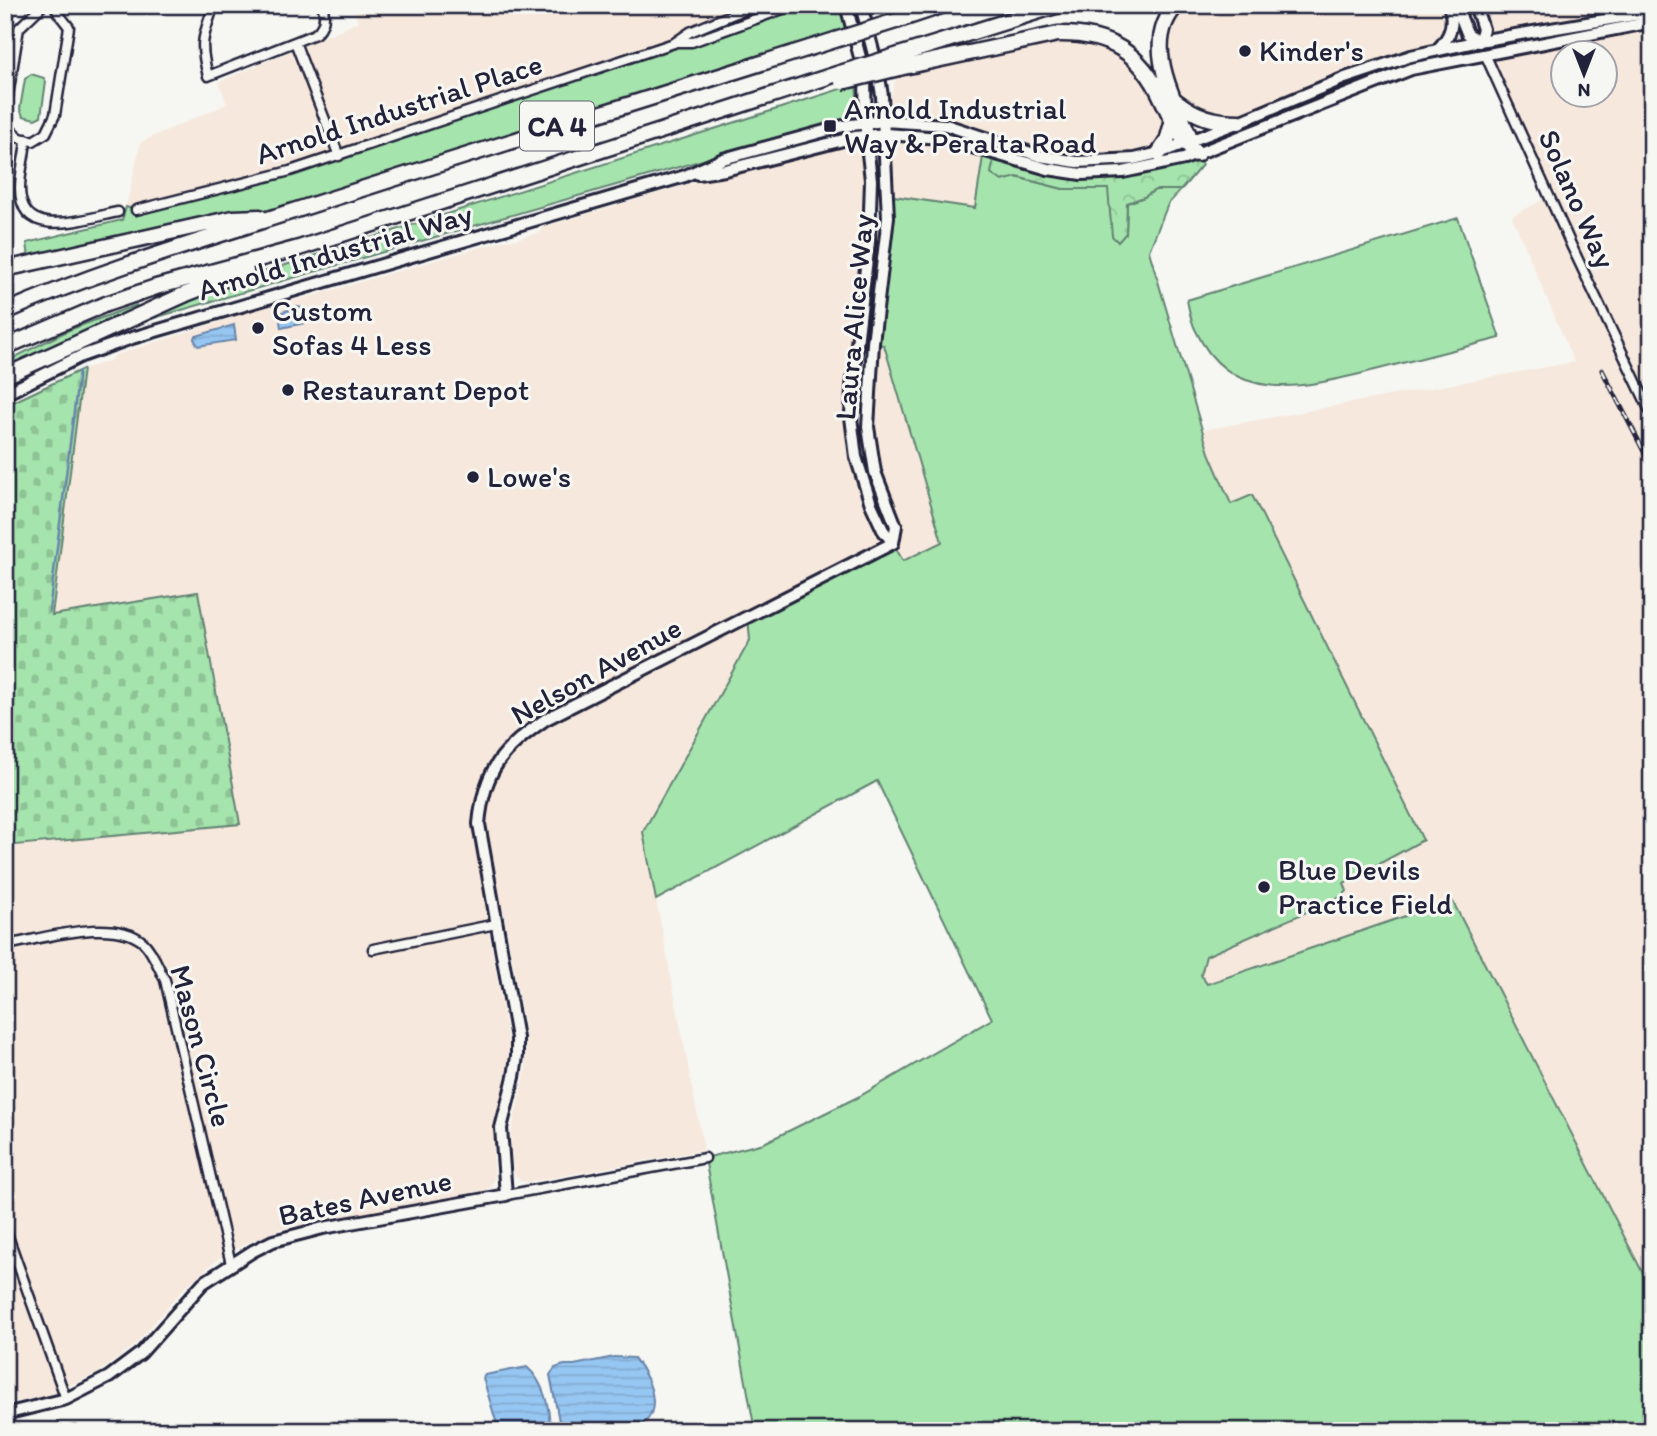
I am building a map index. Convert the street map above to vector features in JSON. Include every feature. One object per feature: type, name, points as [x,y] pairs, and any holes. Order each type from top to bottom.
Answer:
[{"type":"highway","points":[[899,15],[914,5]]},
{"type":"highway","name":"CA 4","points":[[5,312],[88,279],[279,216],[839,39],[899,15],[944,5]]},
{"type":"highway","points":[[899,62],[1059,5]]},
{"type":"highway","points":[[1177,5],[1167,19],[1160,46],[1162,64],[1191,146]]},
{"type":"highway","points":[[899,62],[1058,34],[1079,33],[1100,38],[1121,47],[1152,78],[1172,123],[1191,146]]},
{"type":"highway","name":"CA 4","points":[[5,348],[106,304],[156,287],[299,248],[744,106],[899,62]]},
{"type":"highway","points":[[1175,100],[1199,117],[1216,122],[1239,122]]},
{"type":"highway","points":[[1159,153],[1167,141],[1172,123]]},
{"type":"highway","points":[[9,268],[233,218],[279,216]]},
{"type":"highway","points":[[5,376],[204,286],[272,262],[299,248]]},
{"type":"street","points":[[43,5],[19,28],[7,102],[7,127],[20,138],[33,141],[46,133],[55,115],[69,27],[55,5]]},
{"type":"street","points":[[214,5],[201,40],[208,76],[320,30],[324,15],[322,5]]},
{"type":"street","name":"Arnold Industrial Place","points":[[674,43],[690,32],[755,5]]},
{"type":"street","name":"Arnold Industrial Place","points":[[136,210],[257,181],[339,156],[674,43],[692,42],[794,5]]},
{"type":"street","name":"Laura Alice Way","points":[[846,5],[865,76],[866,135],[871,180],[869,242],[851,417],[856,457],[871,504],[883,530],[893,543]]},
{"type":"street","name":"Laura Alice Way","points":[[861,5],[878,70],[886,134],[888,216],[867,405],[875,472],[896,526],[893,543]]},
{"type":"street","points":[[1438,49],[1447,40],[1452,28],[1449,5]]},
{"type":"street","name":"Solano Way","points":[[1456,5],[1467,33],[1479,41],[1581,267],[1652,415]]},
{"type":"street","name":"Solano Way","points":[[1475,5],[1483,29],[1479,41]]},
{"type":"street","name":"Arnold Industrial Way","points":[[5,394],[81,356],[144,334],[685,176],[725,170],[866,135],[886,134],[941,138],[1048,169],[1081,174],[1136,170],[1164,165],[1191,146],[1239,122],[1345,78],[1438,49],[1652,12]]},
{"type":"street","name":"Arnold Industrial Way","points":[[685,176],[723,159],[866,122],[884,121],[946,125],[1040,156],[1077,162],[1124,160],[1191,146],[1411,69],[1652,22]]},
{"type":"street","points":[[295,42],[339,156]]},
{"type":"street","points":[[26,139],[20,188],[21,201],[30,216],[48,224],[118,212]]},
{"type":"street","name":"Nelson Avenue","points":[[506,1195],[501,1128],[514,1077],[517,1038],[479,824],[481,806],[491,774],[516,740],[562,710],[893,543]]},
{"type":"street","points":[[373,949],[496,924]]},
{"type":"street","name":"Mason Circle","points":[[5,945],[99,928],[123,930],[144,943],[165,980],[231,1264]]},
{"type":"street","name":"Bates Avenue","points":[[5,1414],[66,1399],[109,1377],[141,1353],[203,1283],[273,1241],[307,1232],[705,1158]]},
{"type":"street","points":[[5,1228],[66,1399]]},
{"type":"shaded area","points":[[352,5],[755,5],[674,43],[339,156],[136,210],[126,207],[141,142],[227,104],[219,82],[358,22]]},
{"type":"shaded area","points":[[1177,5],[1449,5],[1452,16],[1438,49],[1239,122],[1185,108],[1162,64],[1173,8]]},
{"type":"shaded area","points":[[1475,5],[1652,5],[1652,12],[1479,41]]},
{"type":"shaded area","points":[[1652,22],[1652,1291],[1452,901],[1207,984],[1201,975],[1206,956],[1341,897],[1344,883],[1252,495],[1232,505],[1209,453],[1203,430],[1574,362],[1512,216],[1539,202],[1547,193],[1485,54],[1548,42],[1548,108],[1618,108],[1618,38],[1568,38]]},
{"type":"shaded area","points":[[1079,33],[1140,64],[1172,123],[1159,153],[1077,162],[977,135],[884,121],[899,68]]},
{"type":"shaded area","points":[[886,134],[984,150],[975,208],[887,195]]},
{"type":"shaded area","points":[[845,145],[860,151],[866,174],[866,226],[861,238],[859,266],[866,282],[852,387],[856,457],[892,542],[896,526],[870,447],[873,343],[884,345],[942,542],[903,562],[893,543],[750,639],[643,831],[704,1150],[529,1182],[521,1181],[515,1176],[511,1134],[526,1068],[526,1035],[503,908],[485,911],[509,1046],[505,1080],[495,1118],[495,1176],[491,1187],[280,1229],[247,1243],[218,1259],[184,1288],[135,1345],[98,1373],[46,1396],[5,1404],[5,846],[240,824],[52,616],[83,369],[110,361],[115,355],[235,315],[541,232],[542,228],[547,226],[682,186]]},
{"type":"green space","points":[[794,5],[846,5],[852,31],[279,216],[30,265],[27,243],[122,220],[126,207],[136,210],[257,181],[624,58],[692,42]]},
{"type":"green space","points":[[881,5],[918,5],[899,20]]},
{"type":"green space","points":[[31,74],[44,78],[46,82],[41,116],[35,119],[23,116],[20,109],[25,79]]},
{"type":"green space","points":[[856,84],[858,109],[849,118],[140,322],[254,275]]},
{"type":"green space","points":[[984,150],[1016,177],[1063,189],[1109,189],[1112,209],[1126,233],[1127,203],[1155,190],[1181,190],[1168,204],[1149,251],[1209,453],[1231,504],[1252,495],[1423,840],[1344,883],[1347,891],[1341,897],[1206,956],[1201,975],[1207,984],[1452,900],[1652,1291],[1652,1431],[755,1431],[705,1158],[764,1143],[860,1096],[992,1019],[877,781],[656,900],[643,832],[750,640],[748,617],[893,543],[903,561],[942,542],[884,345],[873,343],[887,195],[975,208]]},
{"type":"green space","points":[[995,154],[1048,169],[1123,172],[1197,154],[1202,165],[1181,190],[1155,190],[1127,203],[1126,233],[1118,242],[1112,236],[1108,189],[1063,189],[1017,177],[1002,181],[991,173]]},
{"type":"green space","points":[[1458,218],[1500,338],[1325,382],[1275,386],[1251,382],[1230,372],[1211,356],[1194,327],[1187,300]]},
{"type":"green space","points":[[136,305],[139,311],[5,380],[5,362],[69,330]]},
{"type":"green space","points":[[83,369],[52,615],[198,592],[240,824],[5,846],[5,406]]},
{"type":"water","points":[[302,308],[305,323],[281,328],[279,313]]},
{"type":"water","points":[[234,325],[236,340],[198,346],[194,339],[196,336]]},
{"type":"water","points":[[614,1357],[634,1358],[641,1367],[653,1400],[648,1419],[639,1426],[619,1432],[561,1431],[550,1375],[555,1368]]},
{"type":"water","points":[[527,1367],[538,1380],[545,1396],[550,1431],[499,1431],[483,1378],[485,1375]]},
{"type":"waterway","points":[[49,612],[79,371]]},
{"type":"railway","points":[[1602,370],[1652,467]]},
{"type":"place","name":"Kinder's","points":[[1245,51]]},
{"type":"place","name":"Arnold Industrial Way & Peralta Road","points":[[830,126]]},
{"type":"place","name":"Custom Sofas 4 Less","points":[[258,328]]},
{"type":"place","name":"Restaurant Depot","points":[[288,390]]},
{"type":"place","name":"Lowe's","points":[[473,477]]},
{"type":"place","name":"Blue Devils Practice Field","points":[[1264,887]]}]
